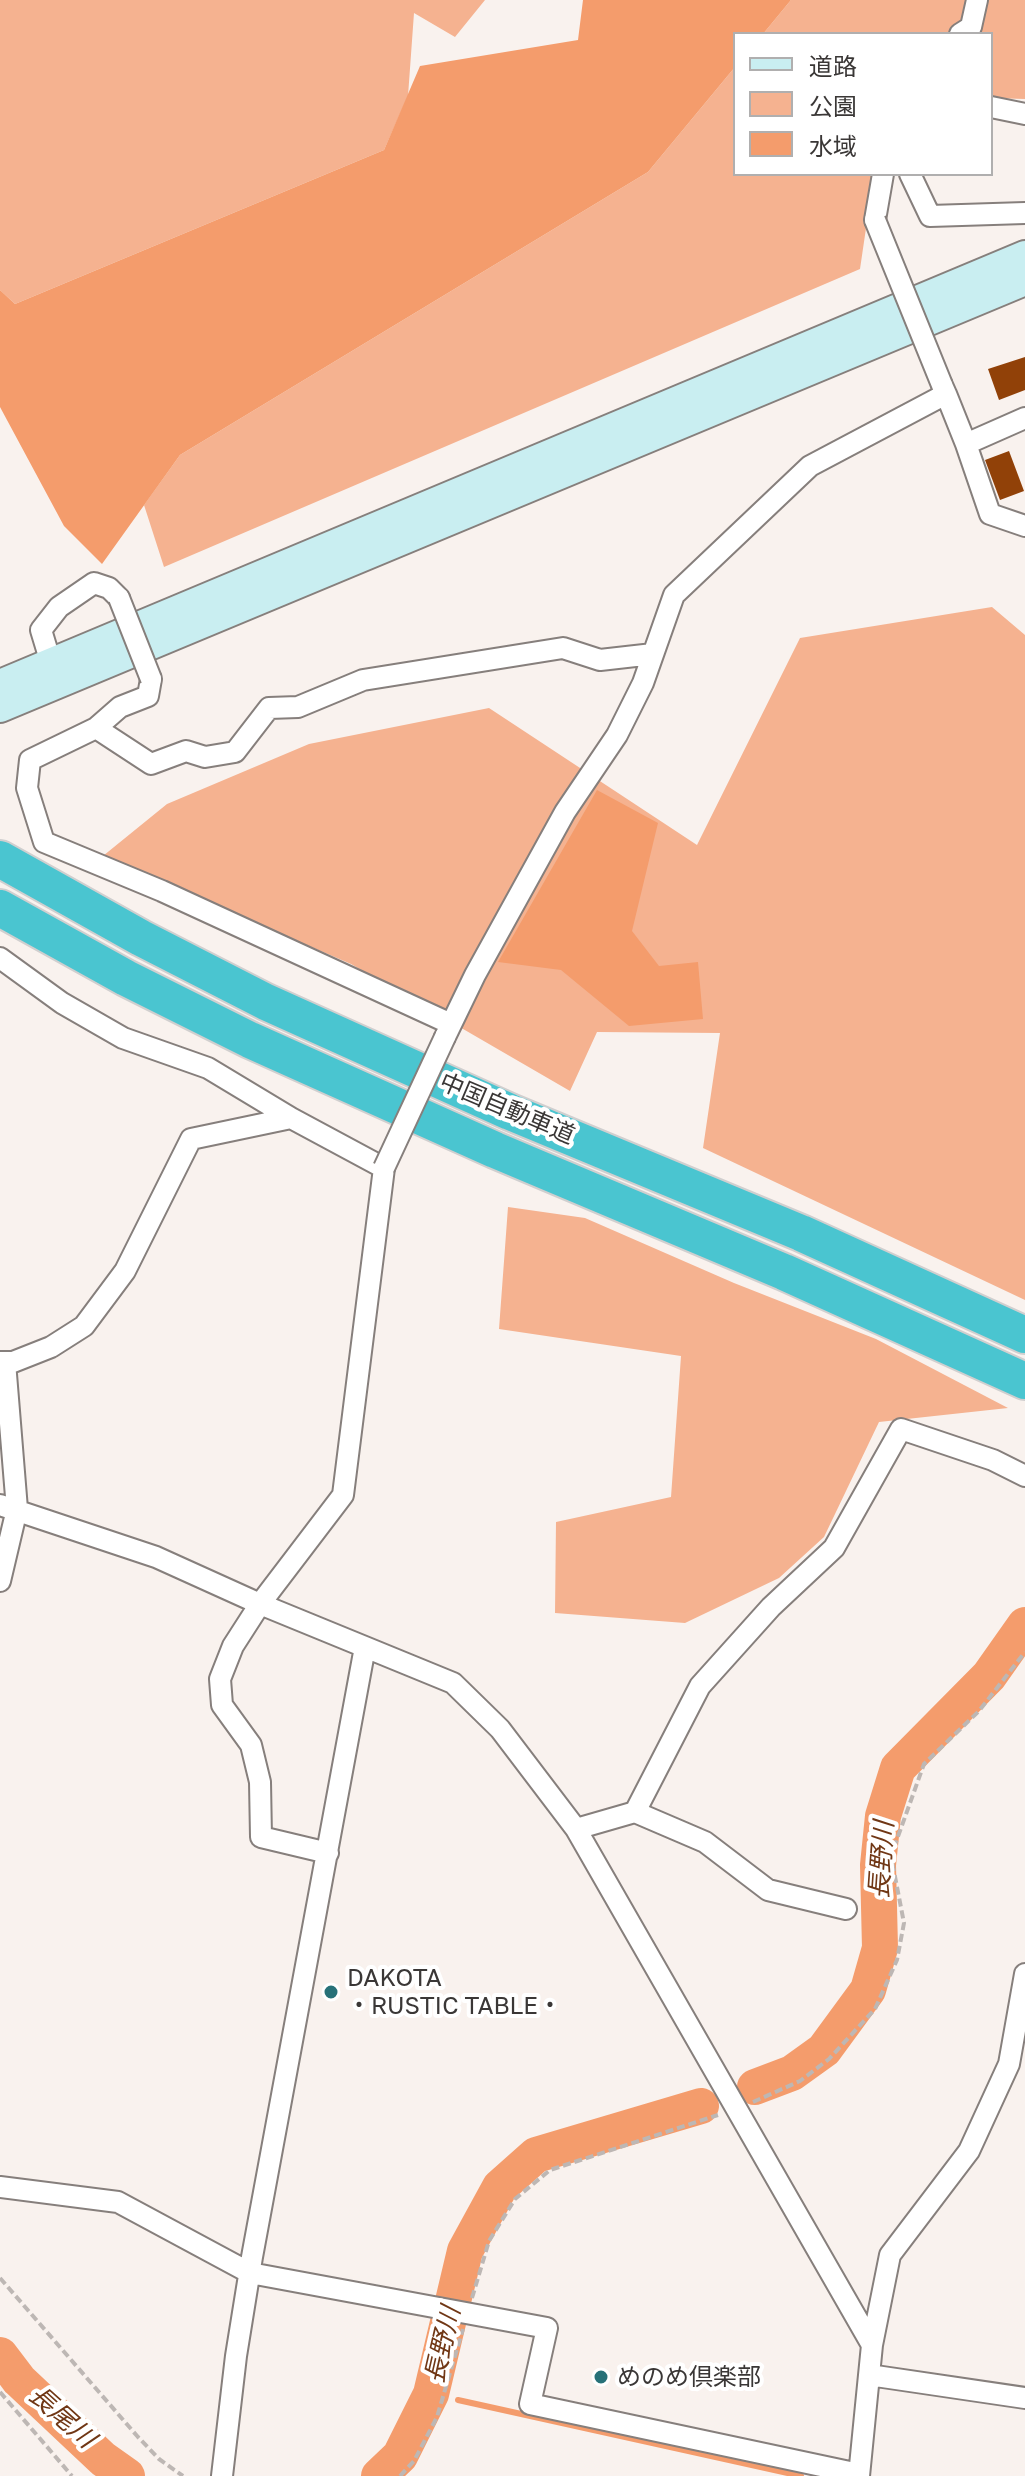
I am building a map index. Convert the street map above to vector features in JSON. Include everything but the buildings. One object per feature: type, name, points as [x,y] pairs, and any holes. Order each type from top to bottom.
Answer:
[{"type":"highway","name":"中国自動車道","points":[[0,859],[141,938],[266,1002],[510,1112],[814,1239],[1025,1335]]},
{"type":"highway","name":"中国自動車道","points":[[0,908],[126,978],[250,1040],[495,1150],[784,1272],[1025,1381]]},
{"type":"street","points":[[963,32],[971,27],[977,0]]},
{"type":"street","points":[[993,107],[1025,114]]},
{"type":"street","points":[[883,176],[875,220],[966,444],[990,514],[1025,526]]},
{"type":"street","points":[[911,176],[930,216],[1025,213]]},
{"type":"street","points":[[0,684],[1025,255]]},
{"type":"street","points":[[0,708],[1025,281]]},
{"type":"street","points":[[328,1853],[261,1837],[260,1782],[251,1745],[222,1705],[220,1679],[233,1646],[260,1604],[343,1495],[384,1168],[475,975],[565,812],[617,735],[643,683],[674,595],[810,466],[944,390]]},
{"type":"street","points":[[966,444],[1025,418]]},
{"type":"street","points":[[51,663],[41,630],[59,607],[94,583],[109,588],[119,598],[151,679],[148,696],[120,707],[96,728],[30,760],[27,788],[44,842],[162,891],[448,1031]]},
{"type":"street","points":[[96,728],[151,764],[186,751],[205,757],[235,752],[269,708],[298,707],[363,680],[563,648],[600,660],[653,654]]},
{"type":"street","points":[[0,958],[62,1003],[123,1038],[208,1068],[291,1118],[384,1168]]},
{"type":"street","points":[[0,1581],[9,1507],[2,1362],[51,1347],[84,1326],[125,1271],[191,1139],[291,1118]]},
{"type":"street","points":[[635,1812],[700,1686],[771,1607],[834,1548],[901,1429],[993,1460],[1025,1476]]},
{"type":"street","points":[[9,1507],[156,1557],[260,1604],[453,1683],[500,1729],[576,1829],[872,2345]]},
{"type":"street","points":[[222,2476],[250,2273],[365,1647]]},
{"type":"street","points":[[576,1829],[635,1812],[705,1842],[768,1890],[846,1909]]},
{"type":"street","points":[[0,2187],[118,2202],[250,2273],[547,2328],[530,2404],[859,2475],[872,2345],[890,2255],[969,2151],[1009,2064],[1025,1974]]},
{"type":"street","points":[[869,2375],[1025,2398]]},
{"type":"path","points":[[400,2476],[414,2461],[437,2417],[489,2241],[515,2199],[550,2170],[737,2109],[800,2081],[829,2059],[875,2009],[897,1960],[904,1923],[891,1856],[924,1764],[979,1711],[1025,1652]]},
{"type":"path","points":[[0,2278],[138,2437],[159,2459],[183,2476]]},
{"type":"path","points":[[0,2392],[72,2476]]},
{"type":"green space","points":[[0,0],[485,0],[455,37],[414,13],[408,96],[384,150],[15,304],[0,290]]},
{"type":"green space","points":[[791,0],[1025,0],[1025,99],[993,98],[993,32],[765,32]]},
{"type":"green space","points":[[733,69],[733,176],[874,176],[860,269],[164,567],[144,505],[180,455],[648,172]]},
{"type":"green space","points":[[992,607],[1025,635],[1025,1300],[703,1148],[720,1033],[597,1032],[570,1091],[351,964],[98,860],[167,804],[309,744],[489,708],[697,845],[800,638]]},
{"type":"green space","points":[[508,1207],[585,1218],[734,1283],[876,1339],[1008,1408],[879,1422],[824,1537],[779,1578],[685,1623],[555,1613],[556,1522],[671,1497],[681,1356],[499,1329]]},
{"type":"water","points":[[583,0],[791,0],[765,32],[733,32],[733,69],[648,172],[180,455],[102,564],[64,526],[0,407],[0,290],[15,304],[384,150],[420,66],[578,40]]},
{"type":"water","points":[[597,790],[658,823],[632,931],[659,966],[698,962],[703,1019],[629,1026],[561,970],[498,962]]},
{"type":"waterway","name":"長野川","points":[[755,2087],[792,2073],[824,2050],[868,1990],[880,1948],[878,1865],[883,1816],[898,1768],[989,1676],[1025,1625]]},
{"type":"waterway","name":"長野川","points":[[379,2476],[400,2456],[431,2394],[465,2251],[500,2187],[536,2155],[701,2106]]},
{"type":"waterway","name":"長尾川","points":[[0,2355],[19,2380],[103,2459],[127,2476]]},
{"type":"waterway","points":[[458,2400],[801,2476]]},
{"type":"place","name":"DAKOTA ・RUSTIC TABLE・","points":[[331,1992]]},
{"type":"place","name":"めのめ倶楽部","points":[[601,2377]]}]
